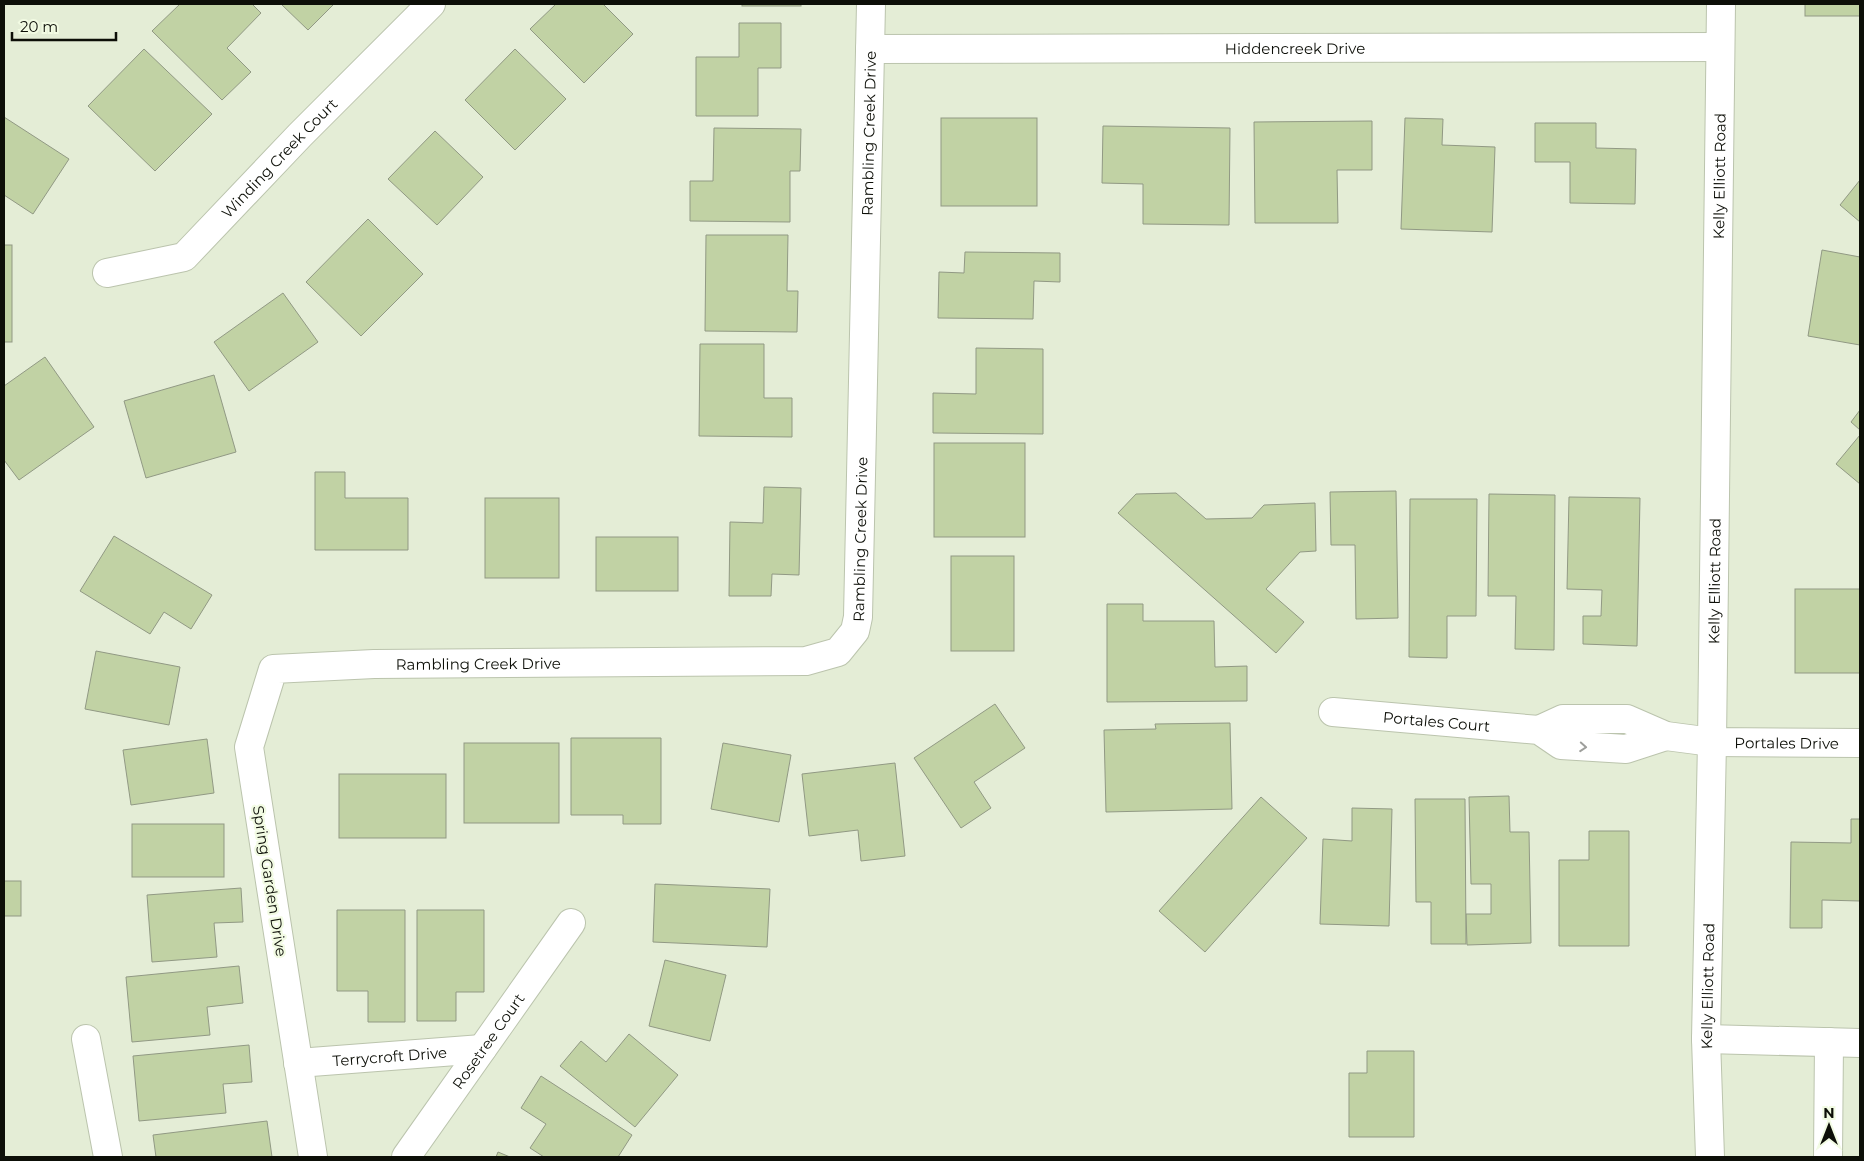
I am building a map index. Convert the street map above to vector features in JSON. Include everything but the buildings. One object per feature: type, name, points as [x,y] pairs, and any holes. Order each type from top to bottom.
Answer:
[{"type":"street","name":"Winding Creek Court","points":[[107,274],[184,257],[300,135],[430,4]]},
{"type":"street","name":"Rambling Creek Drive","points":[[334,664],[806,661],[838,652],[855,631],[858,617],[872,4]]},
{"type":"street","name":"Kelly Elliott Road","points":[[1710,1157],[1706,1040],[1712,742],[1721,4]]},
{"type":"street","name":"Hiddencreek Drive","points":[[870,49],[1720,47]]},
{"type":"street","name":"Spring Garden Drive","points":[[313,1157],[249,747],[273,668],[334,664]]},
{"type":"street","name":"Portales Court","points":[[1333,712],[1539,730],[1563,719],[1627,719],[1666,736],[1712,742]]},
{"type":"street","name":"Portales Drive","points":[[1712,742],[1860,743]]},
{"type":"street","name":"Rosetree Court","points":[[406,1157],[571,923]]},
{"type":"street","points":[[86,1040],[108,1157]]},
{"type":"street","points":[[1706,1040],[1860,1043]]},
{"type":"street","points":[[1828,1157],[1829,1042]]},
{"type":"street","name":"Terrycroft Drive","points":[[298,1062],[482,1049]]}]
